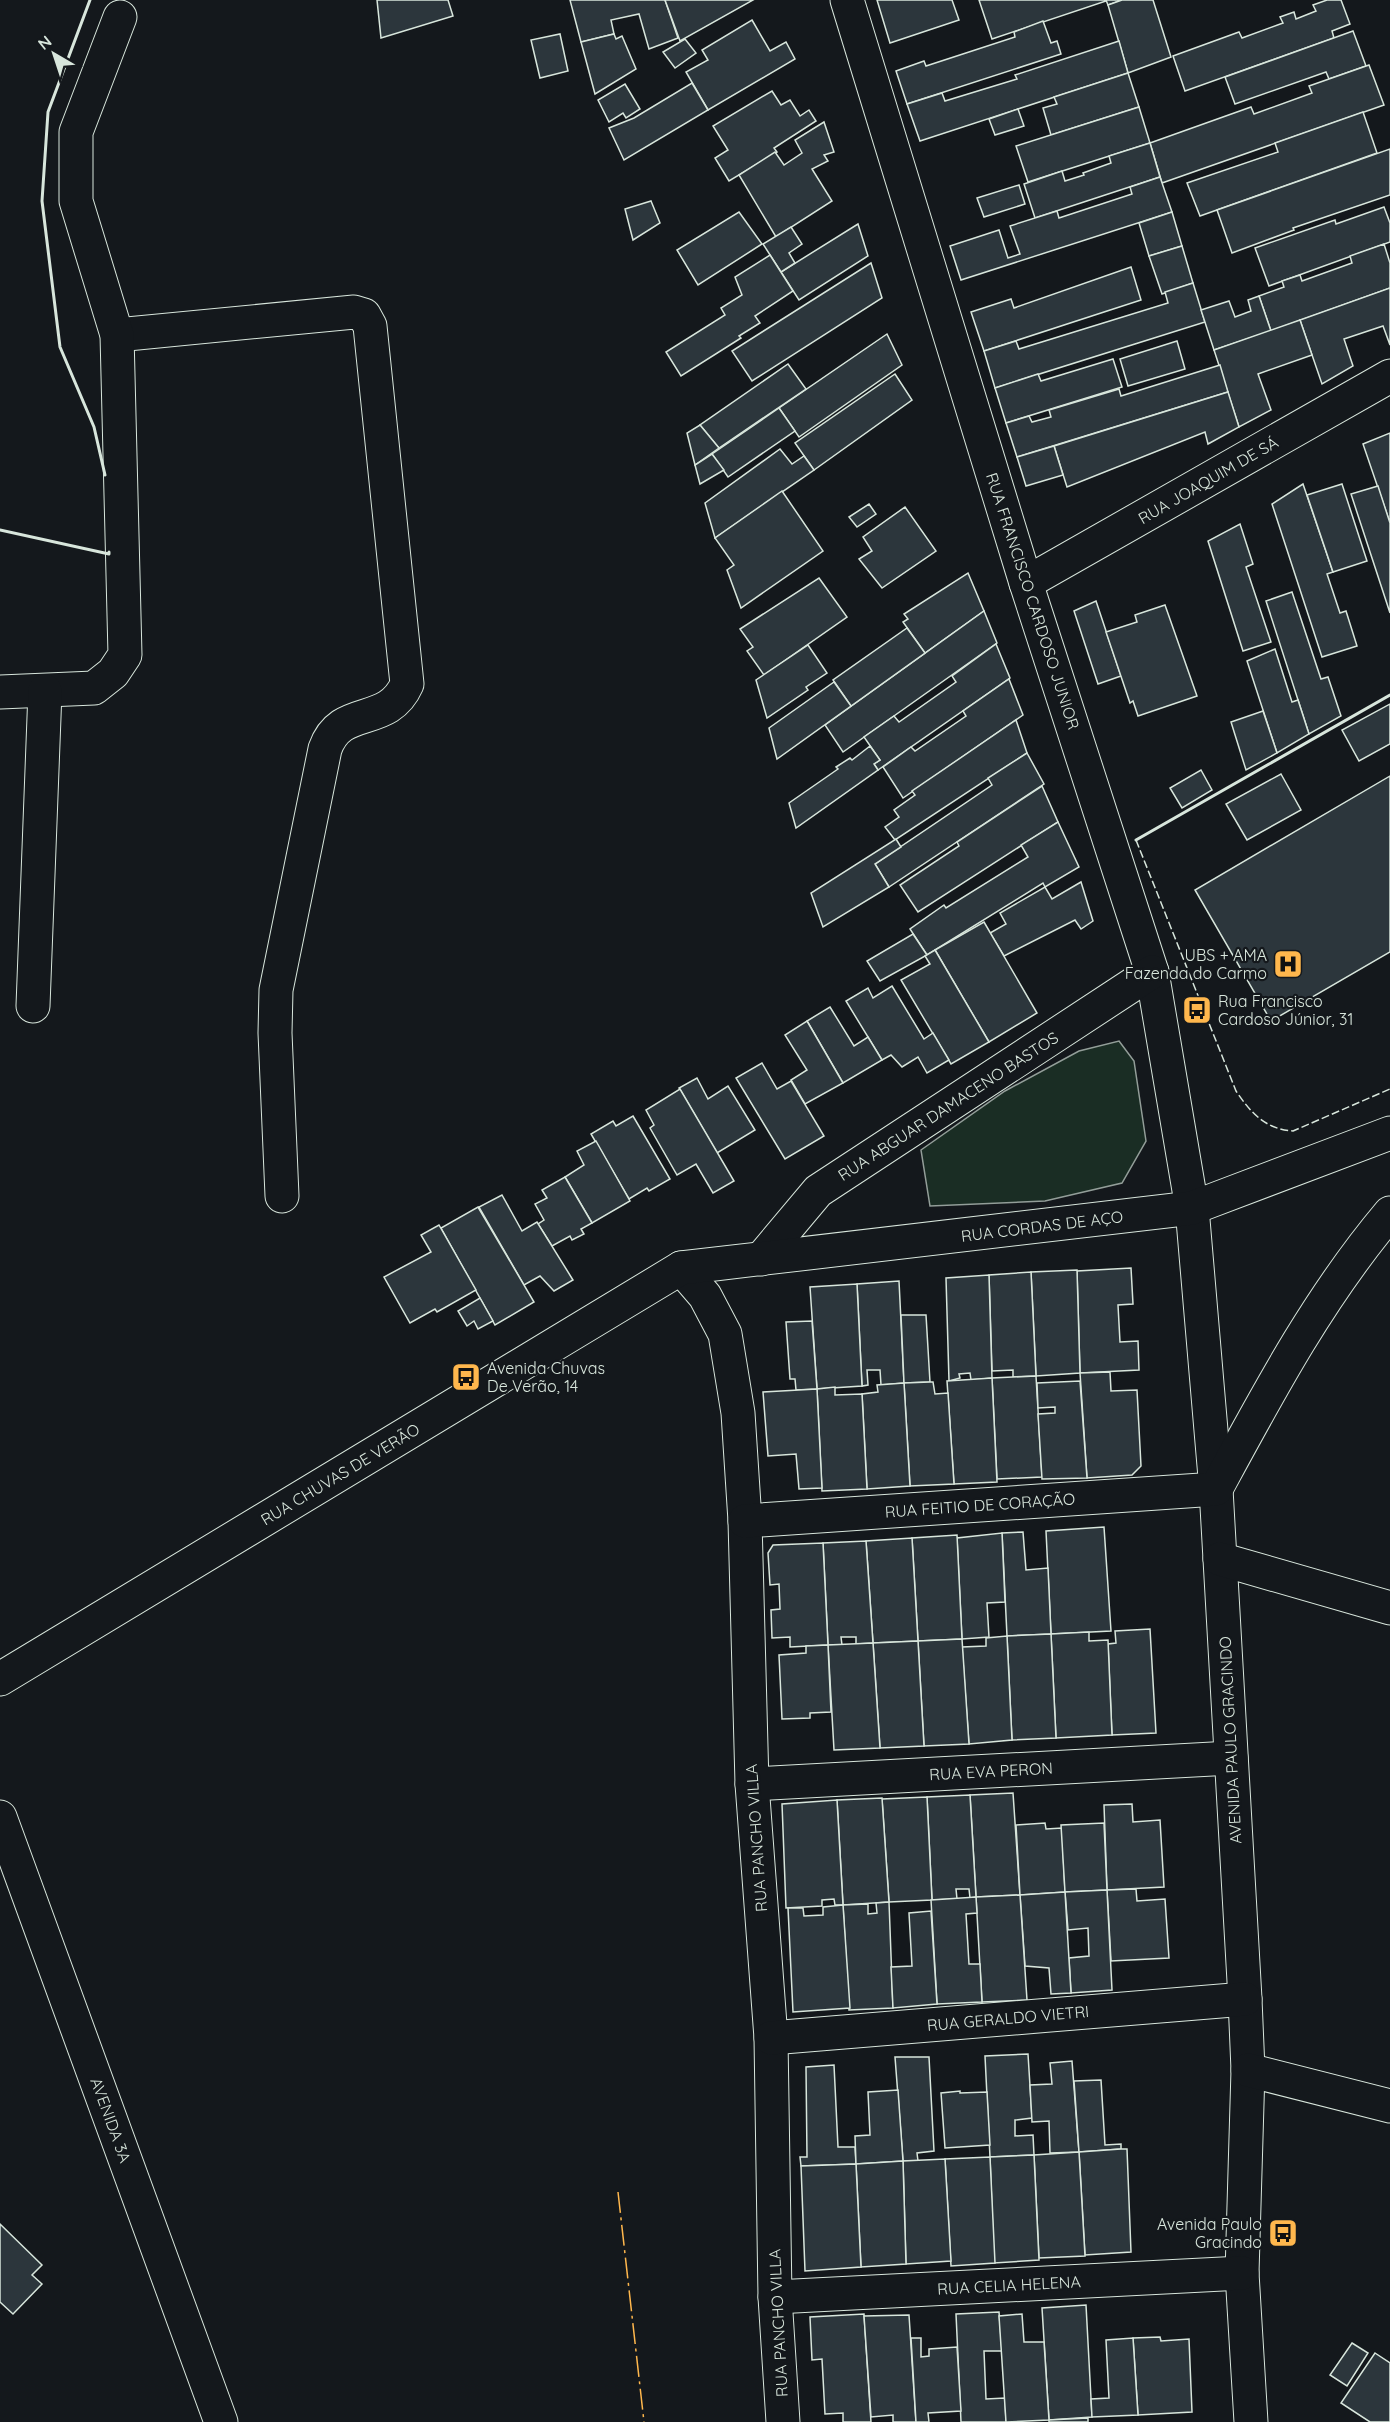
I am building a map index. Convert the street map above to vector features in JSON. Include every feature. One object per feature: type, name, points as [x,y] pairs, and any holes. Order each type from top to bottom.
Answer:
[{"type":"street","name":"RUA FRANCISCO CARDOSO JUNIOR","points":[[847,0],[1026,583],[1152,972],[1192,1208]]},
{"type":"street","points":[[0,692],[94,688],[113,673],[125,655],[117,335],[76,201],[76,132],[120,17]]},
{"type":"street","points":[[117,335],[354,312],[364,315],[370,326],[407,684],[402,697],[393,706],[340,726],[330,735],[325,749],[276,990],[275,1033],[282,1196]]},
{"type":"street","name":"RUA JOAQUIM DE SÁ","points":[[1026,583],[1390,376]]},
{"type":"street","points":[[33,1006],[45,691]]},
{"type":"street","name":"RUA ABGUAR DAMACENO BASTOS","points":[[761,1259],[818,1191],[1152,972]]},
{"type":"street","name":"RUA CORDAS DE AÇO","points":[[681,1268],[1192,1208],[1390,1132]]},
{"type":"street","name":"AVENIDA PAULO GRACINDO","points":[[1192,1208],[1216,1489],[1245,1999],[1248,2070],[1242,2272],[1251,2422]]},
{"type":"street","points":[[1216,1489],[1293,1348],[1358,1251],[1390,1213]]},
{"type":"street","name":"RUA PANCHO VILLA","points":[[681,1268],[705,1296],[725,1334],[738,1413],[744,1521],[752,1784],[771,2038],[775,2297],[783,2422]]},
{"type":"street","name":"RUA CHUVAS DE VERÃO","points":[[0,1679],[681,1268]]},
{"type":"street","name":"RUA FEITIO DE CORAÇÃO","points":[[744,1521],[1216,1489]]},
{"type":"street","points":[[1220,1559],[1390,1608]]},
{"type":"street","name":"RUA EVA PERON","points":[[752,1784],[1231,1758]]},
{"type":"street","name":"AVENIDA 3A","points":[[0,1817],[221,2422]]},
{"type":"street","name":"RUA GERALDO VIETRI","points":[[771,2038],[1245,1999]]},
{"type":"street","points":[[1248,2070],[1390,2106]]},
{"type":"street","name":"RUA CELIA HELENA","points":[[775,2297],[1242,2272]]},
{"type":"green space","points":[[1119,1041],[1134,1061],[1146,1141],[1122,1183],[1045,1201],[930,1206],[921,1150],[1005,1091],[1079,1051]]},
{"type":"building","points":[[377,0],[448,0],[453,16],[381,38]]},
{"type":"building","points":[[570,0],[665,0],[678,38],[649,49],[639,14],[611,20],[614,34],[581,42]]},
{"type":"building","points":[[665,0],[753,0],[680,41]]},
{"type":"building","points":[[877,0],[952,0],[959,20],[890,43]]},
{"type":"building","points":[[979,0],[1106,0],[1106,1],[992,39]]},
{"type":"building","points":[[1106,0],[1122,0],[1108,5]]},
{"type":"building","points":[[1122,0],[1153,0],[1171,57],[1128,73],[1108,5]]},
{"type":"building","points":[[1327,0],[1341,0],[1350,24],[1332,31],[1334,38],[1185,91],[1173,56],[1239,32],[1242,38],[1283,23],[1280,17],[1294,12],[1296,19],[1316,11],[1313,5]]},
{"type":"building","points":[[752,20],[770,51],[786,42],[795,59],[708,110],[686,72],[708,60],[702,50]]},
{"type":"building","points":[[1043,21],[1051,43],[1057,41],[1061,54],[907,104],[896,71],[924,61],[926,66],[1015,37],[1014,32]]},
{"type":"building","points":[[1353,31],[1366,66],[1329,79],[1326,72],[1235,104],[1225,77]]},
{"type":"building","points":[[560,34],[568,71],[540,78],[531,40]]},
{"type":"building","points":[[614,34],[616,39],[622,36],[636,69],[595,94],[581,42]]},
{"type":"building","points":[[685,39],[696,53],[675,68],[663,52]]},
{"type":"building","points":[[1119,41],[1128,73],[920,141],[907,104],[942,93],[945,101],[1017,79],[1015,75]]},
{"type":"building","points":[[1369,65],[1384,105],[1162,183],[1150,143],[1251,107],[1254,114],[1312,93],[1309,86]]},
{"type":"building","points":[[1128,73],[1139,107],[1051,135],[1043,108],[1057,104],[1054,97]]},
{"type":"building","points":[[692,83],[708,110],[624,160],[609,128],[634,118]]},
{"type":"building","points":[[625,84],[640,109],[626,118],[623,113],[609,122],[598,100]]},
{"type":"building","points":[[772,91],[781,105],[790,100],[800,116],[809,110],[816,121],[774,148],[777,152],[729,181],[715,158],[728,150],[713,126]]},
{"type":"building","points":[[1139,107],[1150,143],[1028,182],[1016,146]]},
{"type":"building","points":[[1018,109],[1024,126],[995,135],[989,119]]},
{"type":"building","points":[[1363,112],[1377,153],[1200,216],[1187,183],[1278,152],[1275,143]]},
{"type":"building","points":[[824,122],[834,152],[824,155],[828,161],[812,169],[832,201],[776,237],[739,175],[775,152],[784,165],[802,153],[795,140]]},
{"type":"building","points":[[1150,143],[1160,177],[1035,218],[1024,184],[1062,171],[1065,181],[1084,175],[1083,173],[1111,163],[1109,156]]},
{"type":"building","points":[[1390,149],[1390,195],[1293,228],[1294,230],[1232,253],[1217,210]]},
{"type":"building","points":[[1160,177],[1172,212],[961,280],[950,246],[999,230],[1008,258],[1020,254],[1010,226],[1057,211],[1059,218],[1132,194],[1130,187]]},
{"type":"building","points":[[1019,185],[1025,204],[984,217],[977,198]]},
{"type":"building","points":[[651,201],[660,223],[633,240],[625,209]]},
{"type":"building","points":[[1384,207],[1390,223],[1390,242],[1269,286],[1255,248],[1335,220],[1336,224]]},
{"type":"building","points":[[739,212],[762,244],[698,285],[677,250]]},
{"type":"building","points":[[1172,212],[1182,246],[1149,256],[1139,223]]},
{"type":"building","points":[[858,224],[868,256],[799,300],[781,272]]},
{"type":"building","points":[[791,227],[802,244],[789,253],[795,263],[781,272],[763,244]]},
{"type":"building","points":[[1384,244],[1390,263],[1390,288],[1271,331],[1259,296],[1284,287],[1282,281],[1300,275],[1302,281],[1352,263],[1350,256]]},
{"type":"building","points":[[1182,246],[1193,283],[1162,294],[1149,256]]},
{"type":"building","points":[[770,255],[793,291],[755,316],[760,323],[739,336],[741,338],[681,376],[666,352],[725,315],[721,308],[742,295],[735,277]]},
{"type":"building","points":[[871,263],[882,298],[752,381],[732,351]]},
{"type":"building","points":[[1131,267],[1141,300],[984,351],[971,312],[1011,299],[1014,308]]},
{"type":"building","points":[[1193,283],[1205,322],[995,388],[984,351],[1016,341],[1019,349],[1168,303],[1165,292]]},
{"type":"building","points":[[1390,288],[1390,345],[1383,326],[1344,339],[1353,366],[1322,384],[1300,320]]},
{"type":"building","points":[[1259,296],[1271,331],[1214,350],[1201,310],[1229,301],[1235,317],[1251,311],[1248,300]]},
{"type":"building","points":[[1300,320],[1312,355],[1258,374],[1271,410],[1239,427],[1214,350]]},
{"type":"building","points":[[887,334],[902,365],[799,437],[779,408]]},
{"type":"building","points":[[1177,341],[1185,369],[1128,386],[1120,359]]},
{"type":"building","points":[[1113,359],[1122,387],[1006,423],[995,388],[1038,374],[1041,381]]},
{"type":"building","points":[[788,364],[806,389],[719,448],[700,425]]},
{"type":"building","points":[[1220,365],[1228,392],[1017,457],[1006,423],[1029,416],[1032,422],[1051,417],[1049,410],[1119,389],[1121,396]]},
{"type":"building","points":[[895,374],[912,400],[814,470],[795,443]]},
{"type":"building","points":[[1228,392],[1239,427],[1208,444],[1205,432],[1067,487],[1054,446]]},
{"type":"building","points":[[779,408],[795,431],[728,477],[712,454]]},
{"type":"building","points":[[700,425],[719,448],[695,465],[687,433]]},
{"type":"building","points":[[1390,433],[1390,523],[1363,444]]},
{"type":"building","points":[[1054,446],[1063,475],[1026,486],[1017,457]]},
{"type":"building","points":[[780,449],[792,464],[804,456],[814,470],[715,538],[705,503]]},
{"type":"building","points":[[712,454],[724,470],[700,484],[695,465]]},
{"type":"building","points":[[1303,484],[1333,572],[1327,574],[1340,613],[1346,611],[1357,646],[1322,657],[1272,504]]},
{"type":"building","points":[[1342,484],[1367,561],[1333,572],[1307,495]]},
{"type":"building","points":[[1378,486],[1390,523],[1390,613],[1351,494]]},
{"type":"building","points":[[782,491],[823,551],[741,608],[727,570],[734,565],[715,538]]},
{"type":"building","points":[[869,504],[876,514],[857,527],[849,517]]},
{"type":"building","points":[[905,507],[936,551],[882,588],[859,559],[872,551],[863,537]]},
{"type":"building","points":[[1240,524],[1253,564],[1246,567],[1271,642],[1243,651],[1208,541]]},
{"type":"building","points":[[968,573],[984,611],[925,653],[903,622],[908,619],[904,614]]},
{"type":"building","points":[[819,578],[847,617],[764,675],[747,651],[753,647],[740,629]]},
{"type":"building","points":[[1292,592],[1321,679],[1328,677],[1341,716],[1309,734],[1266,601]]},
{"type":"building","points":[[1096,601],[1121,676],[1098,684],[1074,611]]},
{"type":"building","points":[[1165,605],[1197,696],[1138,716],[1133,701],[1130,703],[1106,632],[1137,622],[1135,615]]},
{"type":"building","points":[[984,611],[997,643],[843,752],[825,725]]},
{"type":"building","points":[[907,628],[925,653],[851,706],[833,680]]},
{"type":"building","points":[[996,644],[1010,678],[878,770],[874,764],[880,760],[864,737],[894,716],[899,722],[956,682],[952,676]]},
{"type":"building","points":[[808,645],[827,673],[806,687],[808,690],[767,718],[756,680]]},
{"type":"building","points":[[1275,649],[1292,702],[1298,700],[1309,734],[1277,753],[1247,661]]},
{"type":"building","points":[[1009,679],[1023,715],[903,798],[883,767],[911,747],[915,751],[966,716],[963,711]]},
{"type":"building","points":[[834,682],[851,706],[777,759],[769,728]]},
{"type":"building","points":[[1390,704],[1390,744],[1359,761],[1342,730]]},
{"type":"building","points":[[1263,711],[1277,753],[1246,770],[1231,722]]},
{"type":"building","points":[[1016,720],[1027,753],[895,840],[885,827],[899,817],[894,810],[915,795],[912,791]]},
{"type":"building","points":[[870,746],[880,760],[874,764],[878,770],[796,828],[789,803],[838,769],[836,767],[850,758],[852,760]]},
{"type":"building","points":[[1027,753],[1044,784],[889,887],[875,864],[992,785],[988,778]]},
{"type":"building","points":[[1201,770],[1212,790],[1182,808],[1170,788]]},
{"type":"building","points":[[1281,774],[1301,810],[1247,840],[1226,804]]},
{"type":"building","points":[[1390,776],[1390,952],[1271,1021],[1195,890]]},
{"type":"building","points":[[1042,786],[1058,822],[918,912],[900,885],[959,846],[957,842]]},
{"type":"building","points":[[1058,822],[1079,867],[1045,887],[1043,883],[927,955],[910,929],[944,905],[946,908],[1028,857],[1021,845]]},
{"type":"building","points":[[896,839],[901,847],[875,864],[889,887],[823,927],[811,893]]},
{"type":"building","points":[[1081,882],[1093,921],[1081,929],[1075,920],[1004,956],[990,933],[1006,924],[1000,913],[1045,887],[1052,899]]},
{"type":"building","points":[[984,922],[1037,1013],[989,1042],[935,950]]},
{"type":"building","points":[[913,934],[927,955],[880,981],[867,961]]},
{"type":"building","points":[[935,950],[989,1042],[951,1064],[901,980],[930,964],[925,956]]},
{"type":"building","points":[[892,986],[924,1039],[933,1033],[949,1060],[927,1073],[918,1057],[902,1067],[891,1055],[882,1060],[846,1001],[868,988],[873,998]]},
{"type":"building","points":[[830,1007],[854,1046],[868,1037],[882,1060],[843,1083],[807,1021]]},
{"type":"building","points":[[807,1021],[843,1083],[805,1104],[791,1080],[807,1070],[785,1035]]},
{"type":"building","points":[[762,1063],[777,1089],[791,1081],[824,1136],[785,1159],[736,1078]]},
{"type":"building","points":[[697,1078],[708,1099],[728,1086],[755,1130],[717,1153],[679,1088]]},
{"type":"building","points":[[680,1089],[734,1181],[713,1193],[696,1164],[677,1175],[650,1128],[654,1125],[646,1110]]},
{"type":"building","points":[[633,1116],[670,1179],[649,1191],[647,1188],[629,1199],[591,1134],[613,1121],[616,1126]]},
{"type":"building","points":[[596,1141],[630,1201],[592,1223],[565,1177],[584,1165],[577,1151]]},
{"type":"building","points":[[565,1177],[592,1223],[581,1229],[584,1234],[572,1240],[570,1236],[552,1246],[538,1224],[544,1220],[535,1204],[547,1198],[542,1190]]},
{"type":"building","points":[[502,1195],[522,1231],[537,1222],[573,1280],[554,1291],[540,1276],[524,1285],[479,1207]]},
{"type":"building","points":[[478,1207],[534,1302],[495,1325],[441,1228]]},
{"type":"building","points":[[439,1225],[476,1290],[437,1312],[435,1309],[410,1323],[384,1277],[431,1252],[421,1235]]},
{"type":"building","points":[[1131,1268],[1133,1304],[1118,1305],[1120,1342],[1138,1341],[1139,1370],[1080,1373],[1077,1271]]},
{"type":"building","points":[[1077,1270],[1080,1373],[1036,1376],[1031,1272]]},
{"type":"building","points":[[1031,1272],[1036,1376],[1013,1377],[1013,1370],[992,1371],[989,1275]]},
{"type":"building","points":[[989,1275],[992,1378],[971,1380],[970,1373],[959,1374],[960,1378],[949,1381],[946,1278]]},
{"type":"building","points":[[899,1281],[904,1383],[881,1385],[880,1370],[867,1370],[868,1385],[862,1386],[857,1284]]},
{"type":"building","points":[[857,1284],[862,1386],[817,1389],[810,1287]]},
{"type":"building","points":[[480,1298],[493,1321],[478,1329],[474,1321],[467,1326],[458,1311]]},
{"type":"building","points":[[901,1315],[926,1315],[930,1382],[904,1383]]},
{"type":"building","points":[[812,1321],[817,1389],[796,1390],[795,1379],[790,1379],[786,1322]]},
{"type":"building","points":[[1110,1372],[1111,1391],[1137,1390],[1141,1466],[1132,1475],[1087,1478],[1080,1373]]},
{"type":"building","points":[[1036,1376],[1042,1477],[997,1479],[992,1378]]},
{"type":"building","points":[[992,1378],[997,1482],[954,1484],[947,1381]]},
{"type":"building","points":[[1080,1381],[1087,1478],[1042,1479],[1038,1414],[1055,1413],[1055,1407],[1038,1408],[1037,1383]]},
{"type":"building","points":[[933,1382],[935,1394],[948,1393],[954,1484],[910,1486],[904,1383]]},
{"type":"building","points":[[904,1383],[910,1486],[867,1489],[862,1394],[878,1392],[877,1385]]},
{"type":"building","points":[[835,1387],[835,1395],[862,1394],[867,1489],[822,1491],[817,1389]]},
{"type":"building","points":[[817,1389],[822,1488],[799,1489],[796,1454],[768,1456],[763,1392]]},
{"type":"building","points":[[1104,1527],[1111,1631],[1051,1634],[1046,1531]]},
{"type":"building","points":[[1023,1532],[1026,1570],[1048,1568],[1051,1634],[1007,1636],[1002,1533]]},
{"type":"building","points":[[1002,1533],[1005,1602],[987,1603],[989,1637],[962,1639],[957,1538]]},
{"type":"building","points":[[957,1535],[962,1639],[918,1641],[912,1538]]},
{"type":"building","points":[[912,1538],[918,1641],[873,1643],[866,1541]]},
{"type":"building","points":[[866,1541],[873,1643],[856,1644],[856,1637],[841,1637],[842,1645],[828,1645],[823,1543]]},
{"type":"building","points":[[823,1543],[828,1645],[790,1647],[790,1637],[772,1638],[771,1610],[780,1609],[779,1584],[770,1585],[768,1553],[773,1545]]},
{"type":"building","points":[[1150,1629],[1156,1733],[1112,1735],[1108,1644],[1116,1643],[1115,1631]]},
{"type":"building","points":[[1089,1632],[1089,1641],[1108,1640],[1112,1735],[1056,1738],[1051,1634]]},
{"type":"building","points":[[1051,1634],[1056,1738],[1012,1740],[1007,1636]]},
{"type":"building","points":[[1007,1636],[1012,1740],[969,1744],[962,1647],[986,1646],[986,1638]]},
{"type":"building","points":[[962,1639],[969,1744],[924,1746],[918,1641]]},
{"type":"building","points":[[918,1641],[924,1746],[880,1748],[873,1643]]},
{"type":"building","points":[[873,1643],[880,1748],[834,1750],[828,1645]]},
{"type":"building","points":[[828,1645],[831,1712],[810,1713],[810,1718],[782,1719],[779,1655],[806,1653],[806,1646]]},
{"type":"building","points":[[1013,1793],[1020,1895],[976,1897],[970,1795]]},
{"type":"building","points":[[970,1795],[976,1897],[970,1898],[969,1889],[956,1889],[957,1899],[932,1900],[927,1797]]},
{"type":"building","points":[[927,1797],[932,1900],[889,1902],[882,1799]]},
{"type":"building","points":[[882,1798],[889,1902],[843,1905],[837,1800]]},
{"type":"building","points":[[837,1800],[843,1905],[835,1905],[834,1899],[822,1900],[822,1906],[786,1908],[782,1804]]},
{"type":"building","points":[[1132,1804],[1133,1822],[1160,1820],[1164,1887],[1107,1890],[1104,1805]]},
{"type":"building","points":[[1045,1823],[1046,1829],[1062,1828],[1065,1892],[1020,1895],[1016,1825]]},
{"type":"building","points":[[1104,1823],[1107,1890],[1065,1892],[1061,1825]]},
{"type":"building","points":[[1136,1889],[1137,1901],[1165,1899],[1169,1958],[1111,1961],[1107,1890]]},
{"type":"building","points":[[1107,1890],[1112,1990],[1071,1993],[1069,1958],[1089,1956],[1088,1928],[1068,1930],[1065,1892]]},
{"type":"building","points":[[1065,1892],[1071,1993],[1051,1994],[1049,1968],[1025,1966],[1020,1895]]},
{"type":"building","points":[[1020,1895],[1027,2000],[982,2002],[976,1897]]},
{"type":"building","points":[[976,1897],[977,1913],[966,1914],[969,1964],[980,1964],[982,2002],[937,2004],[931,1900]]},
{"type":"building","points":[[889,1902],[893,2008],[849,2010],[843,1905],[868,1904],[868,1914],[877,1913],[876,1903]]},
{"type":"building","points":[[843,1905],[850,2008],[793,2012],[788,1908],[803,1908],[804,1916],[823,1915],[823,1907]]},
{"type":"building","points":[[931,1911],[937,2004],[893,2008],[891,1967],[912,1966],[909,1913]]},
{"type":"building","points":[[1028,2054],[1032,2118],[1015,2120],[1015,2136],[1033,2135],[1034,2155],[990,2157],[985,2056]]},
{"type":"building","points":[[895,2057],[929,2057],[934,2151],[917,2153],[918,2161],[903,2161]]},
{"type":"building","points":[[1072,2061],[1079,2152],[1050,2153],[1049,2121],[1032,2122],[1030,2085],[1052,2084],[1050,2063]]},
{"type":"building","points":[[834,2065],[838,2147],[855,2147],[856,2164],[801,2166],[800,2157],[807,2157],[806,2067]]},
{"type":"building","points":[[1101,2080],[1105,2145],[1121,2144],[1121,2149],[1079,2152],[1074,2081]]},
{"type":"building","points":[[898,2090],[903,2161],[856,2164],[855,2136],[870,2135],[868,2092]]},
{"type":"building","points":[[960,2091],[960,2093],[987,2092],[990,2145],[945,2148],[941,2093]]},
{"type":"building","points":[[1127,2149],[1131,2252],[1085,2255],[1079,2152]]},
{"type":"building","points":[[1079,2152],[1085,2256],[1039,2258],[1034,2155]]},
{"type":"building","points":[[1034,2155],[1039,2260],[994,2263],[990,2157]]},
{"type":"building","points":[[990,2157],[995,2263],[951,2266],[945,2159]]},
{"type":"building","points":[[945,2159],[951,2261],[906,2264],[903,2161]]},
{"type":"building","points":[[903,2161],[906,2264],[861,2267],[856,2164]]},
{"type":"building","points":[[856,2164],[861,2267],[805,2271],[801,2166]]},
{"type":"building","points":[[0,2224],[42,2265],[32,2275],[42,2284],[13,2314],[0,2302]]},
{"type":"building","points":[[1086,2305],[1092,2417],[1049,2420],[1042,2308]]},
{"type":"building","points":[[999,2312],[1002,2351],[984,2351],[986,2399],[1005,2398],[1006,2422],[961,2422],[956,2314]]},
{"type":"building","points":[[864,2314],[871,2422],[843,2422],[843,2413],[825,2414],[822,2359],[812,2360],[810,2317]]},
{"type":"building","points":[[1022,2314],[1024,2342],[1044,2342],[1049,2420],[1006,2422],[999,2316]]},
{"type":"building","points":[[909,2315],[916,2422],[893,2422],[893,2415],[871,2417],[864,2316]]},
{"type":"building","points":[[1160,2337],[1161,2341],[1189,2339],[1192,2412],[1138,2415],[1133,2338]]},
{"type":"building","points":[[911,2338],[921,2338],[921,2357],[929,2356],[929,2349],[957,2347],[961,2411],[928,2413],[929,2422],[916,2422]]},
{"type":"building","points":[[1133,2338],[1138,2415],[1092,2417],[1091,2399],[1109,2398],[1106,2340]]},
{"type":"building","points":[[1352,2343],[1368,2353],[1347,2386],[1330,2375]]},
{"type":"building","points":[[1375,2353],[1390,2363],[1390,2422],[1370,2422],[1341,2403]]},
{"type":"building","points":[[1088,2418],[1088,2422],[1049,2422],[1049,2420]]},
{"type":"fence","points":[[1136,840],[1236,1091],[1253,1113],[1274,1127],[1293,1131],[1390,1089]]},
{"type":"wall","points":[[90,0],[48,112],[42,201],[60,347],[94,427],[105,475]]},
{"type":"wall","points":[[0,530],[109,554],[109,552]]},
{"type":"wall","points":[[1136,840],[1390,695]]},
{"type":"power","points":[[618,2192],[644,2422]]},
{"type":"place","name":"UBS + AMA Fazenda do Carmo","points":[[1288,964]]},
{"type":"place","name":"Rua Francisco Cardoso Júnior, 31","points":[[1197,1010]]},
{"type":"place","name":"Avenida Chuvas De Verão, 14","points":[[466,1377]]},
{"type":"place","name":"Avenida Paulo Gracindo","points":[[1283,2233]]}]
